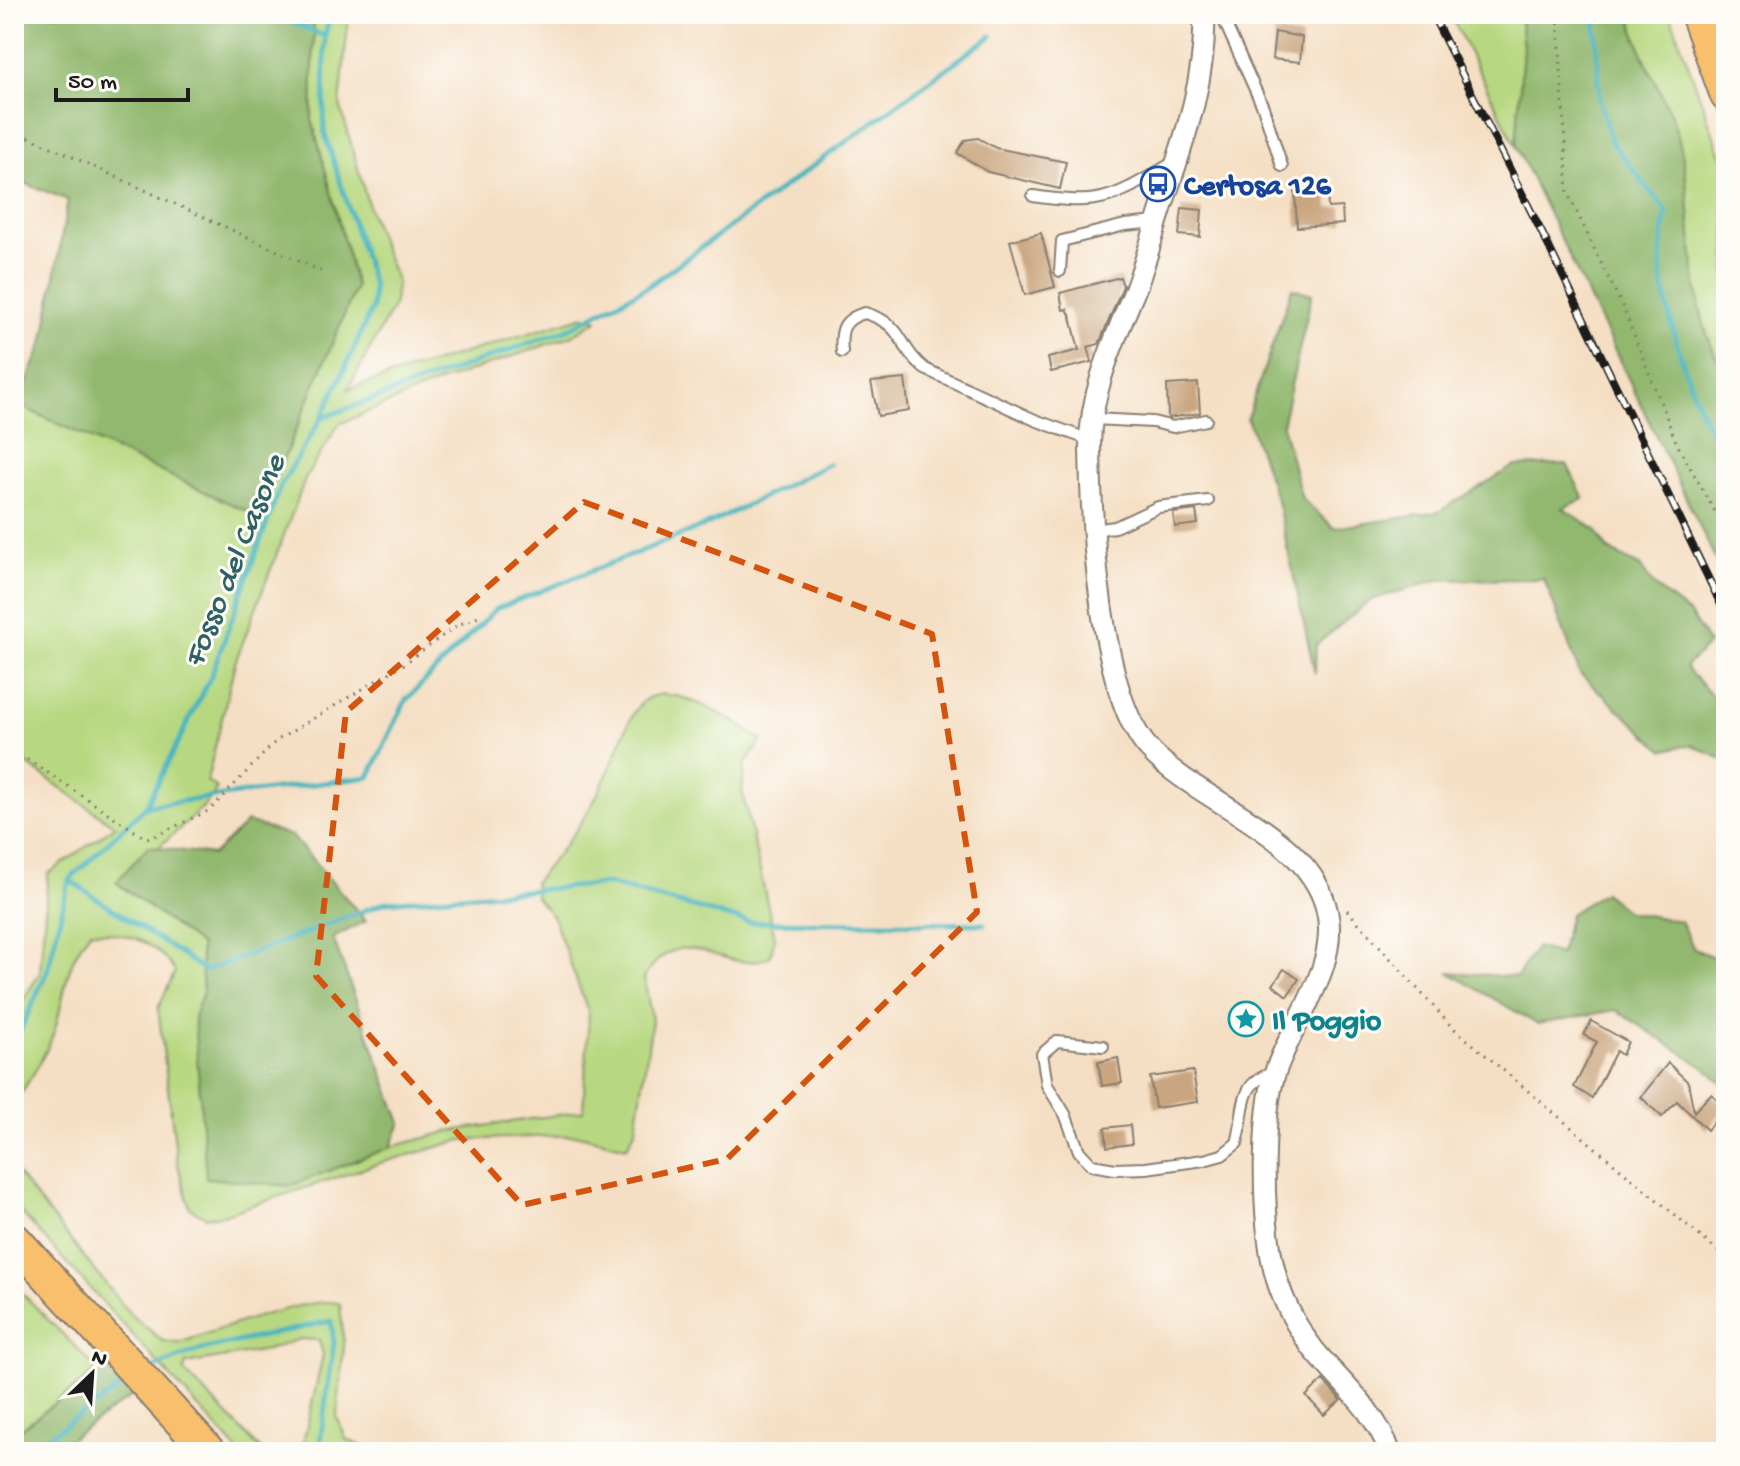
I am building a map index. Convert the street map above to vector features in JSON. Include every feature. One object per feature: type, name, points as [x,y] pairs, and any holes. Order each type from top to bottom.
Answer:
[{"type":"highway","points":[[14,1239],[209,1452]]},
{"type":"main road","points":[[1696,14],[1726,96]]},
{"type":"street","points":[[1204,14],[1202,63],[1177,160],[1144,266],[1102,374],[1090,440],[1094,530],[1113,665],[1137,732],[1174,771],[1273,839],[1314,883],[1326,906],[1327,946],[1316,981],[1275,1073],[1265,1189],[1269,1241],[1277,1286],[1301,1331],[1367,1409],[1390,1452]]},
{"type":"lane","points":[[1221,14],[1263,107],[1282,166]]},
{"type":"lane","points":[[1715,14],[1726,45]]},
{"type":"lane","points":[[1033,196],[1080,203],[1116,196],[1177,160]]},
{"type":"lane","points":[[1060,271],[1062,241],[1125,225],[1157,222]]},
{"type":"lane","points":[[842,352],[840,332],[845,323],[865,313],[885,319],[894,326],[914,360],[925,369],[1035,420],[1090,440]]},
{"type":"lane","points":[[1093,419],[1153,422],[1173,427],[1206,420]]},
{"type":"lane","points":[[1094,530],[1115,527],[1158,507],[1208,501]]},
{"type":"lane","points":[[1103,1046],[1057,1041],[1042,1054],[1043,1068],[1047,1085],[1065,1114],[1079,1151],[1092,1165],[1115,1169],[1161,1166],[1222,1155],[1237,1143],[1246,1090],[1263,1075],[1275,1073]]},
{"type":"path","points":[[1558,14],[1568,194],[1624,310],[1677,444],[1726,531]]},
{"type":"path","points":[[14,130],[323,272]]},
{"type":"path","points":[[14,750],[145,838],[153,837],[210,810],[276,741],[420,654],[456,626],[483,614]]},
{"type":"path","points":[[1314,883],[1329,889],[1451,1026],[1726,1258]]},
{"type":"highlighted area","points":[[584,502],[932,634],[977,912],[727,1159],[522,1205],[316,976],[346,712]]},
{"type":"green space","points":[[15,14],[301,14],[314,20],[312,120],[356,287],[259,517],[18,405],[44,340],[68,200],[14,179]]},
{"type":"green space","points":[[314,14],[349,14],[340,105],[372,218],[397,283],[393,307],[348,389],[584,316],[597,320],[571,336],[439,382],[339,424],[306,477],[235,663],[207,781],[217,788],[198,812],[159,847],[148,846],[117,883],[200,945],[203,992],[194,1017],[391,1147],[451,1131],[583,1111],[589,1014],[553,917],[536,897],[534,882],[564,847],[586,814],[633,714],[650,697],[662,694],[692,701],[724,716],[762,740],[745,765],[742,791],[775,938],[770,956],[753,961],[737,961],[690,949],[674,950],[659,959],[644,978],[652,1020],[636,1129],[627,1147],[579,1135],[462,1140],[377,1164],[223,1215],[206,1217],[190,1208],[177,1161],[158,1008],[175,972],[149,945],[128,936],[91,931],[72,963],[49,1044],[14,1104],[14,1014],[40,973],[48,874],[115,826],[14,755],[14,407],[18,405],[259,517],[356,287],[312,120]]},
{"type":"green space","points":[[1450,14],[1520,14],[1523,48],[1516,146]]},
{"type":"green space","points":[[1520,14],[1631,14],[1640,47],[1674,124],[1684,168],[1693,260],[1703,321],[1712,349],[1726,374],[1726,581],[1516,146],[1523,48]]},
{"type":"green space","points":[[1631,14],[1670,14],[1726,169],[1726,374],[1712,349],[1703,321],[1679,140],[1640,47]]},
{"type":"green space","points":[[1292,288],[1312,294],[1282,425],[1302,499],[1334,528],[1438,512],[1514,466],[1567,464],[1584,499],[1563,508],[1596,530],[1608,550],[1641,567],[1655,587],[1690,614],[1709,644],[1685,667],[1726,711],[1726,761],[1692,745],[1663,750],[1580,674],[1544,579],[1438,580],[1371,600],[1316,645],[1315,674],[1277,500],[1247,418]]},
{"type":"green space","points":[[247,822],[292,836],[366,921],[333,938],[401,1123],[391,1147],[290,1186],[206,1178],[194,1017],[203,992],[200,945],[116,882],[148,846],[213,855]]},
{"type":"green space","points":[[1604,892],[1627,912],[1680,921],[1694,949],[1726,962],[1726,1087],[1708,1070],[1616,1010],[1537,1024],[1448,972],[1517,977],[1536,947],[1560,954],[1570,914]]},
{"type":"green space","points":[[14,1170],[130,1314],[163,1341],[179,1343],[309,1304],[340,1304],[344,1346],[337,1417],[346,1439],[375,1452],[301,1452],[323,1355],[319,1340],[299,1339],[267,1350],[186,1364],[184,1371],[263,1452],[239,1452],[14,1205]]},
{"type":"green space","points":[[14,1285],[98,1370],[14,1434]]},
{"type":"green space","points":[[107,1364],[135,1394],[51,1452],[14,1452],[14,1434]]},
{"type":"building","points":[[1275,32],[1302,37],[1300,62],[1272,59]]},
{"type":"building","points":[[978,138],[996,148],[1066,162],[1060,189],[988,172],[957,153],[965,140]]},
{"type":"building","points":[[1327,190],[1328,208],[1342,207],[1343,224],[1297,227],[1295,192]]},
{"type":"building","points":[[1182,208],[1202,210],[1200,237],[1179,235]]},
{"type":"building","points":[[1041,233],[1055,287],[1025,295],[1010,241]]},
{"type":"building","points":[[1120,277],[1123,286],[1099,344],[1088,347],[1092,362],[1051,372],[1048,358],[1079,350],[1071,317],[1067,309],[1063,310],[1060,293]]},
{"type":"building","points":[[905,379],[909,411],[878,416],[871,382]]},
{"type":"building","points":[[1198,383],[1200,413],[1168,418],[1167,385]]},
{"type":"building","points":[[1196,510],[1198,524],[1175,527],[1173,513]]},
{"type":"building","points":[[1284,969],[1299,979],[1287,996],[1273,985]]},
{"type":"building","points":[[1591,1021],[1628,1042],[1622,1055],[1616,1051],[1592,1098],[1574,1087],[1597,1042],[1584,1035]]},
{"type":"building","points":[[1118,1058],[1122,1083],[1102,1086],[1098,1062]]},
{"type":"building","points":[[1668,1063],[1688,1082],[1694,1112],[1711,1094],[1726,1107],[1707,1130],[1677,1101],[1662,1117],[1641,1097]]},
{"type":"building","points":[[1193,1071],[1198,1102],[1155,1108],[1150,1077]]},
{"type":"building","points":[[1130,1125],[1132,1144],[1107,1147],[1105,1128]]},
{"type":"building","points":[[1323,1380],[1341,1400],[1324,1415],[1306,1396]]},
{"type":"waterway","points":[[274,14],[324,36]]},
{"type":"waterway","name":"Fosso del Casone","points":[[14,1045],[48,969],[69,880],[146,806],[211,676],[280,487],[322,417],[372,308],[373,285],[324,131],[325,36],[330,14]]},
{"type":"waterway","points":[[1595,14],[1600,102],[1612,143],[1666,211],[1661,260],[1668,311],[1693,392],[1715,438],[1726,453]]},
{"type":"waterway","points":[[324,417],[566,330],[647,287],[991,36]]},
{"type":"waterway","points":[[146,806],[369,777],[406,700],[496,609],[709,524],[829,464]]},
{"type":"waterway","points":[[69,880],[206,971],[386,902],[608,884],[748,922],[984,924]]},
{"type":"waterway","points":[[149,1370],[196,1351],[331,1321],[334,1343],[320,1442],[324,1452]]},
{"type":"waterway","points":[[25,1452],[130,1381]]},
{"type":"railway","points":[[1432,14],[1548,245],[1726,615]]},
{"type":"place","name":"Certosa 126","points":[[1158,184]]},
{"type":"place","name":"Il Poggio","points":[[1246,1019]]}]
